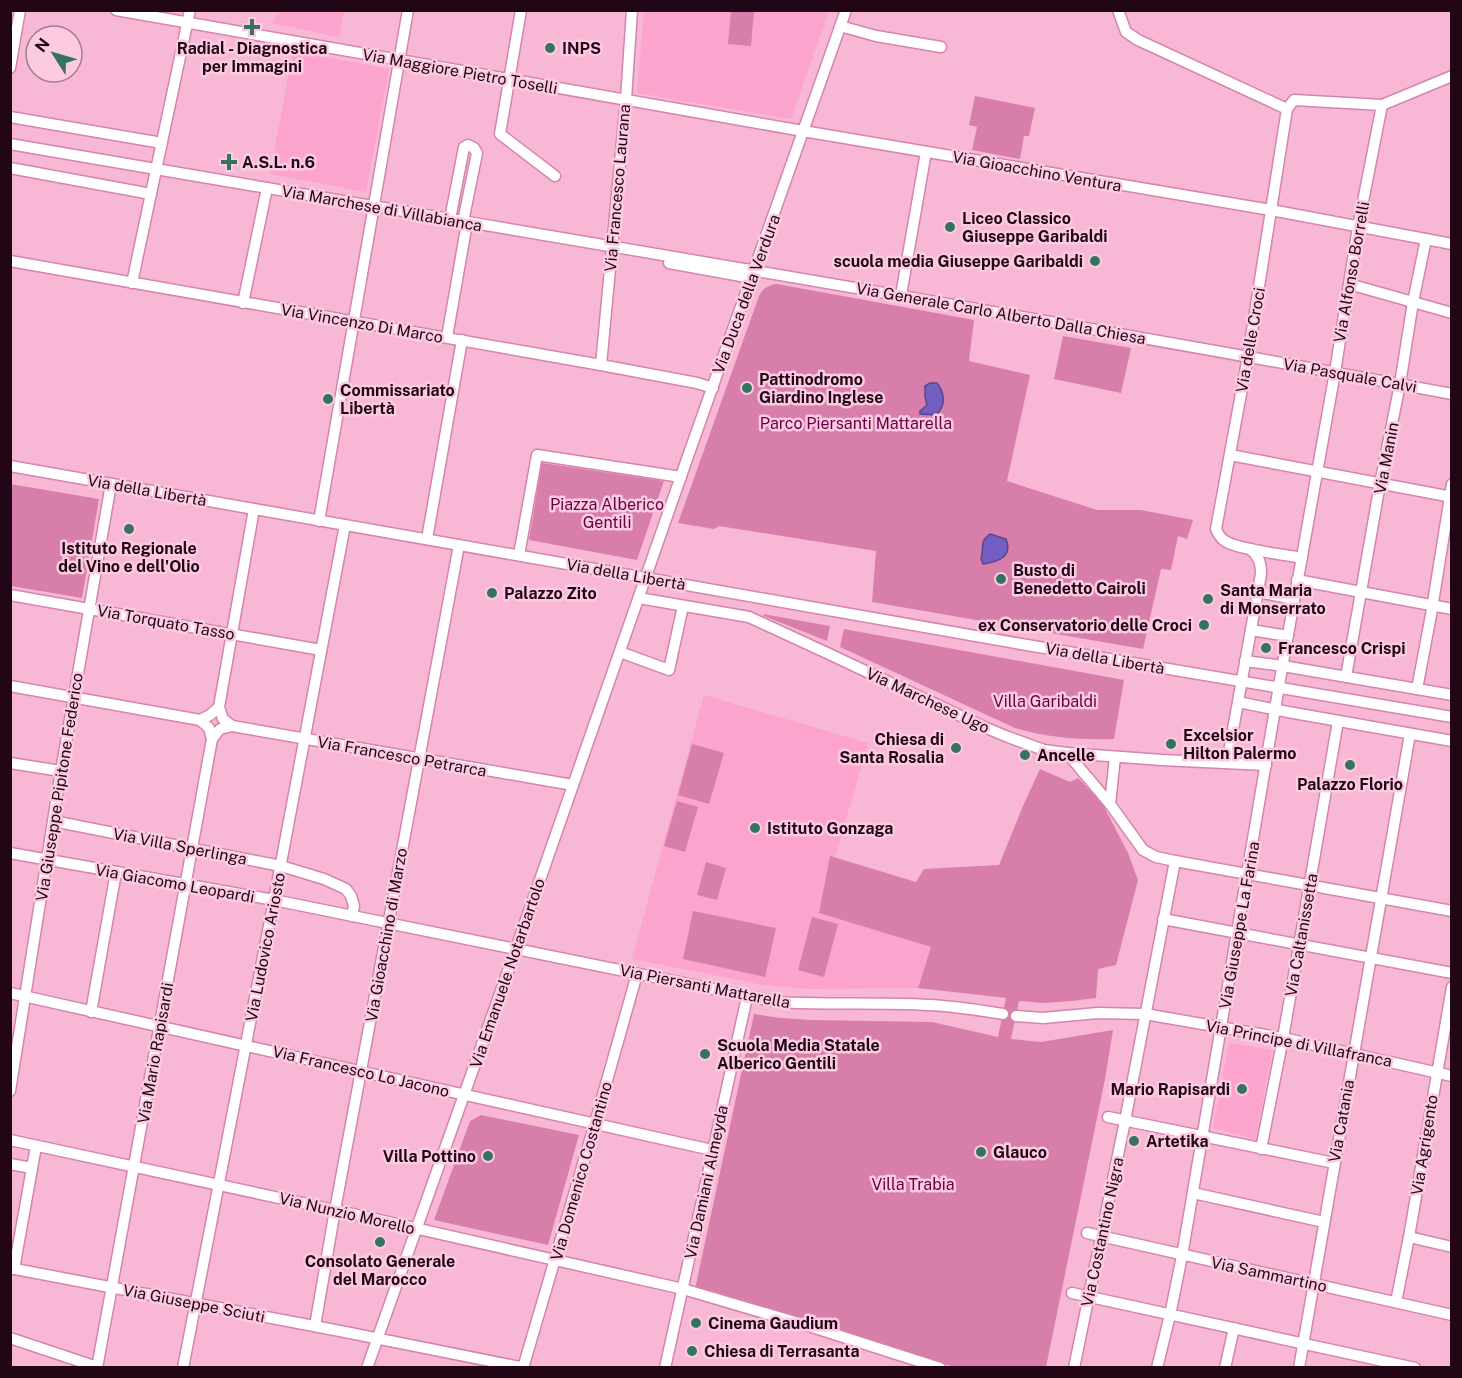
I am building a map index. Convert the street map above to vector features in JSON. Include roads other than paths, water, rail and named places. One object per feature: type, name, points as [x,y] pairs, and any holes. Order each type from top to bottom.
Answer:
[{"type":"street","points":[[10,68],[21,10]]},
{"type":"street","name":"Via Maggiore Pietro Toselli","points":[[116,10],[803,131]]},
{"type":"street","points":[[132,283],[190,10]]},
{"type":"street","points":[[320,521],[408,10]]},
{"type":"street","points":[[521,10],[500,134],[555,176]]},
{"type":"street","name":"Via Francesco Laurana","points":[[601,365],[632,10]]},
{"type":"street","name":"Via Duca della Verdura","points":[[646,578],[846,10]]},
{"type":"street","points":[[1118,10],[1126,32],[1137,40],[1287,109],[1294,100],[1382,105],[1452,76]]},
{"type":"street","points":[[840,26],[876,36],[941,47]]},
{"type":"street","name":"Via Alfonso Borrelli","points":[[1283,666],[1358,227],[1382,105]]},
{"type":"street","name":"Via delle Croci","points":[[1250,548],[1227,542],[1219,537],[1216,529],[1248,356],[1287,109]]},
{"type":"street","points":[[10,117],[162,143]]},
{"type":"street","name":"Via Gioacchino Ventura","points":[[803,131],[1271,210],[1452,244]]},
{"type":"street","name":"Via Marchese di Villabianca","points":[[10,144],[156,172]]},
{"type":"street","points":[[447,338],[477,153],[468,145],[464,147],[450,219]]},
{"type":"street","name":"Via Marchese di Villabianca","points":[[10,149],[266,190],[753,274]]},
{"type":"street","points":[[901,295],[926,152]]},
{"type":"street","points":[[10,168],[152,194]]},
{"type":"street","points":[[243,303],[266,190]]},
{"type":"street","name":"Via Marchese di Villabianca","points":[[374,209],[450,219],[466,224]]},
{"type":"street","name":"Via Manin","points":[[1346,677],[1426,239]]},
{"type":"street","name":"Via Vincenzo Di Marco","points":[[10,261],[601,365],[713,388]]},
{"type":"street","name":"Via Generale Carlo Alberto Dalla Chiesa","points":[[753,274],[901,295],[1248,356]]},
{"type":"street","points":[[1349,284],[1452,313]]},
{"type":"street","points":[[427,539],[462,340]]},
{"type":"street","name":"Via Pasquale Calvi","points":[[1248,356],[1452,394]]},
{"type":"street","points":[[519,555],[537,455],[681,477]]},
{"type":"street","points":[[1230,455],[1450,496]]},
{"type":"street","name":"Via della Libertà","points":[[10,466],[1452,717]]},
{"type":"street","name":"Via Giuseppe Pipitone Federico","points":[[10,1091],[52,821],[111,484]]},
{"type":"street","points":[[1417,689],[1452,484]]},
{"type":"street","points":[[232,726],[223,719],[219,707],[254,509]]},
{"type":"street","name":"Via Ludovico Ariosto","points":[[183,1368],[345,525]]},
{"type":"street","name":"Via Gioacchino di Marzo","points":[[315,1326],[459,545]]},
{"type":"street","points":[[1250,548],[1302,558]]},
{"type":"street","points":[[1227,763],[1261,567],[1257,554],[1250,548]]},
{"type":"street","name":"Via Emanuele Notarbartolo","points":[[367,1368],[646,578]]},
{"type":"street","points":[[1297,580],[1452,609]]},
{"type":"street","points":[[1258,592],[1294,599]]},
{"type":"street","name":"Via Torquato Tasso","points":[[10,595],[321,650]]},
{"type":"street","name":"Via Marchese Ugo","points":[[639,598],[748,617],[984,727],[1044,750],[1115,757],[1266,765]]},
{"type":"street","points":[[620,652],[669,670],[683,606]]},
{"type":"street","points":[[1251,630],[1288,636]]},
{"type":"street","points":[[1245,660],[1452,695]]},
{"type":"street","name":"Via Giuseppe La Farina","points":[[1157,1368],[1182,1256],[1283,666]]},
{"type":"street","points":[[10,686],[200,720],[209,728],[212,739]]},
{"type":"street","points":[[1238,702],[1452,741]]},
{"type":"street","points":[[200,720],[219,707]]},
{"type":"street","name":"Via Caltanissetta","points":[[1261,1149],[1283,1038],[1338,721]]},
{"type":"street","points":[[212,739],[220,729],[232,726]]},
{"type":"street","name":"Via Francesco Petrarca","points":[[232,726],[573,785]]},
{"type":"street","name":"Via Catania","points":[[1299,1368],[1410,734]]},
{"type":"street","name":"Via Mario Rapisardi","points":[[97,1367],[212,739]]},
{"type":"street","points":[[1067,753],[1110,804],[1143,850],[1156,857],[1452,911]]},
{"type":"street","points":[[1110,804],[1115,757]]},
{"type":"street","points":[[10,763],[61,771]]},
{"type":"street","name":"Via Villa Sperlinga","points":[[52,821],[281,866],[324,879],[346,889],[354,906],[352,916]]},
{"type":"street","name":"Via Giacomo Leopardi","points":[[10,853],[274,900],[516,949]]},
{"type":"street","name":"Via Costantino Nigra","points":[[1074,1368],[1175,861]]},
{"type":"street","points":[[91,1012],[116,872]]},
{"type":"street","points":[[1163,919],[1452,974]]},
{"type":"street","name":"Via Piersanti Mattarella","points":[[516,949],[777,1002],[928,1004],[957,1006],[1003,1014]]},
{"type":"street","name":"Via Domenico Costantino","points":[[524,1367],[638,974]]},
{"type":"street","name":"Via Agrigento","points":[[1396,1302],[1452,987]]},
{"type":"street","name":"Via Francesco Lo Jacono","points":[[10,993],[712,1150]]},
{"type":"street","name":"Via Damiani Almeyda","points":[[665,1368],[747,997]]},
{"type":"street","points":[[1016,1016],[1053,1018],[1118,1012],[1145,1014]]},
{"type":"street","name":"Via Principe di Villafranca","points":[[1145,1014],[1283,1038],[1452,1076]]},
{"type":"street","points":[[1108,1117],[1334,1163]]},
{"type":"street","name":"Via Nunzio Morello","points":[[10,1140],[219,1184],[683,1289],[940,1368]]},
{"type":"street","points":[[12,1269],[36,1146]]},
{"type":"street","points":[[10,1164],[32,1168]]},
{"type":"street","points":[[1193,1193],[1324,1222]]},
{"type":"street","name":"Via Sammartino","points":[[1087,1233],[1452,1315]]},
{"type":"street","points":[[1408,1237],[1452,1247]]},
{"type":"street","name":"Via Giuseppe Sciuti","points":[[12,1269],[524,1367]]},
{"type":"street","points":[[1072,1293],[1415,1368]]},
{"type":"street","points":[[1225,1368],[1234,1328]]},
{"type":"street","points":[[10,1338],[97,1367]]},
{"type":"street","points":[[187,1352],[189,1368]]},
{"type":"place","name":"Radial - Diagnostica per Immagini","points":[[252,27]]},
{"type":"place","name":"INPS","points":[[550,48]]},
{"type":"place","name":"A.S.L. n.6","points":[[229,162]]},
{"type":"place","name":"Liceo Classico Giuseppe Garibaldi","points":[[950,227]]},
{"type":"place","name":"scuola media Giuseppe Garibaldi","points":[[1095,261]]},
{"type":"place","name":"Pattinodromo Giardino Inglese","points":[[747,388]]},
{"type":"place","name":"Commissariato Libertà","points":[[328,399]]},
{"type":"place","name":"Istituto Regionale del Vino e dell'Olio","points":[[129,529]]},
{"type":"place","name":"Busto di Benedetto Cairoli","points":[[1001,579]]},
{"type":"place","name":"Palazzo Zito","points":[[492,593]]},
{"type":"place","name":"Santa Maria di Monserrato","points":[[1208,599]]},
{"type":"place","name":"ex Conservatorio delle Croci","points":[[1204,625]]},
{"type":"place","name":"Francesco Crispi","points":[[1266,648]]},
{"type":"place","name":"Excelsior Hilton Palermo","points":[[1171,744]]},
{"type":"place","name":"Chiesa di Santa Rosalia","points":[[956,748]]},
{"type":"place","name":"Ancelle","points":[[1025,755]]},
{"type":"place","name":"Palazzo Florio","points":[[1350,765]]},
{"type":"place","name":"Istituto Gonzaga","points":[[755,828]]},
{"type":"place","name":"Scuola Media Statale Alberico Gentili","points":[[705,1054]]},
{"type":"place","name":"Mario Rapisardi","points":[[1242,1089]]},
{"type":"place","name":"Artetika","points":[[1134,1141]]},
{"type":"place","name":"Glauco","points":[[981,1152]]},
{"type":"place","name":"Villa Pottino","points":[[488,1156]]},
{"type":"place","name":"Consolato Generale del Marocco","points":[[380,1242]]},
{"type":"place","name":"Cinema Gaudium","points":[[696,1323]]},
{"type":"place","name":"Chiesa di Terrasanta","points":[[692,1351]]},
{"type":"park label","name":"Parco Piersanti Mattarella","points":[[856,423]]},
{"type":"park label","name":"Piazza Alberico Gentili","points":[[607,513]]},
{"type":"park label","name":"Villa Garibaldi","points":[[1045,701]]},
{"type":"park label","name":"Villa Trabia","points":[[913,1184]]}]
